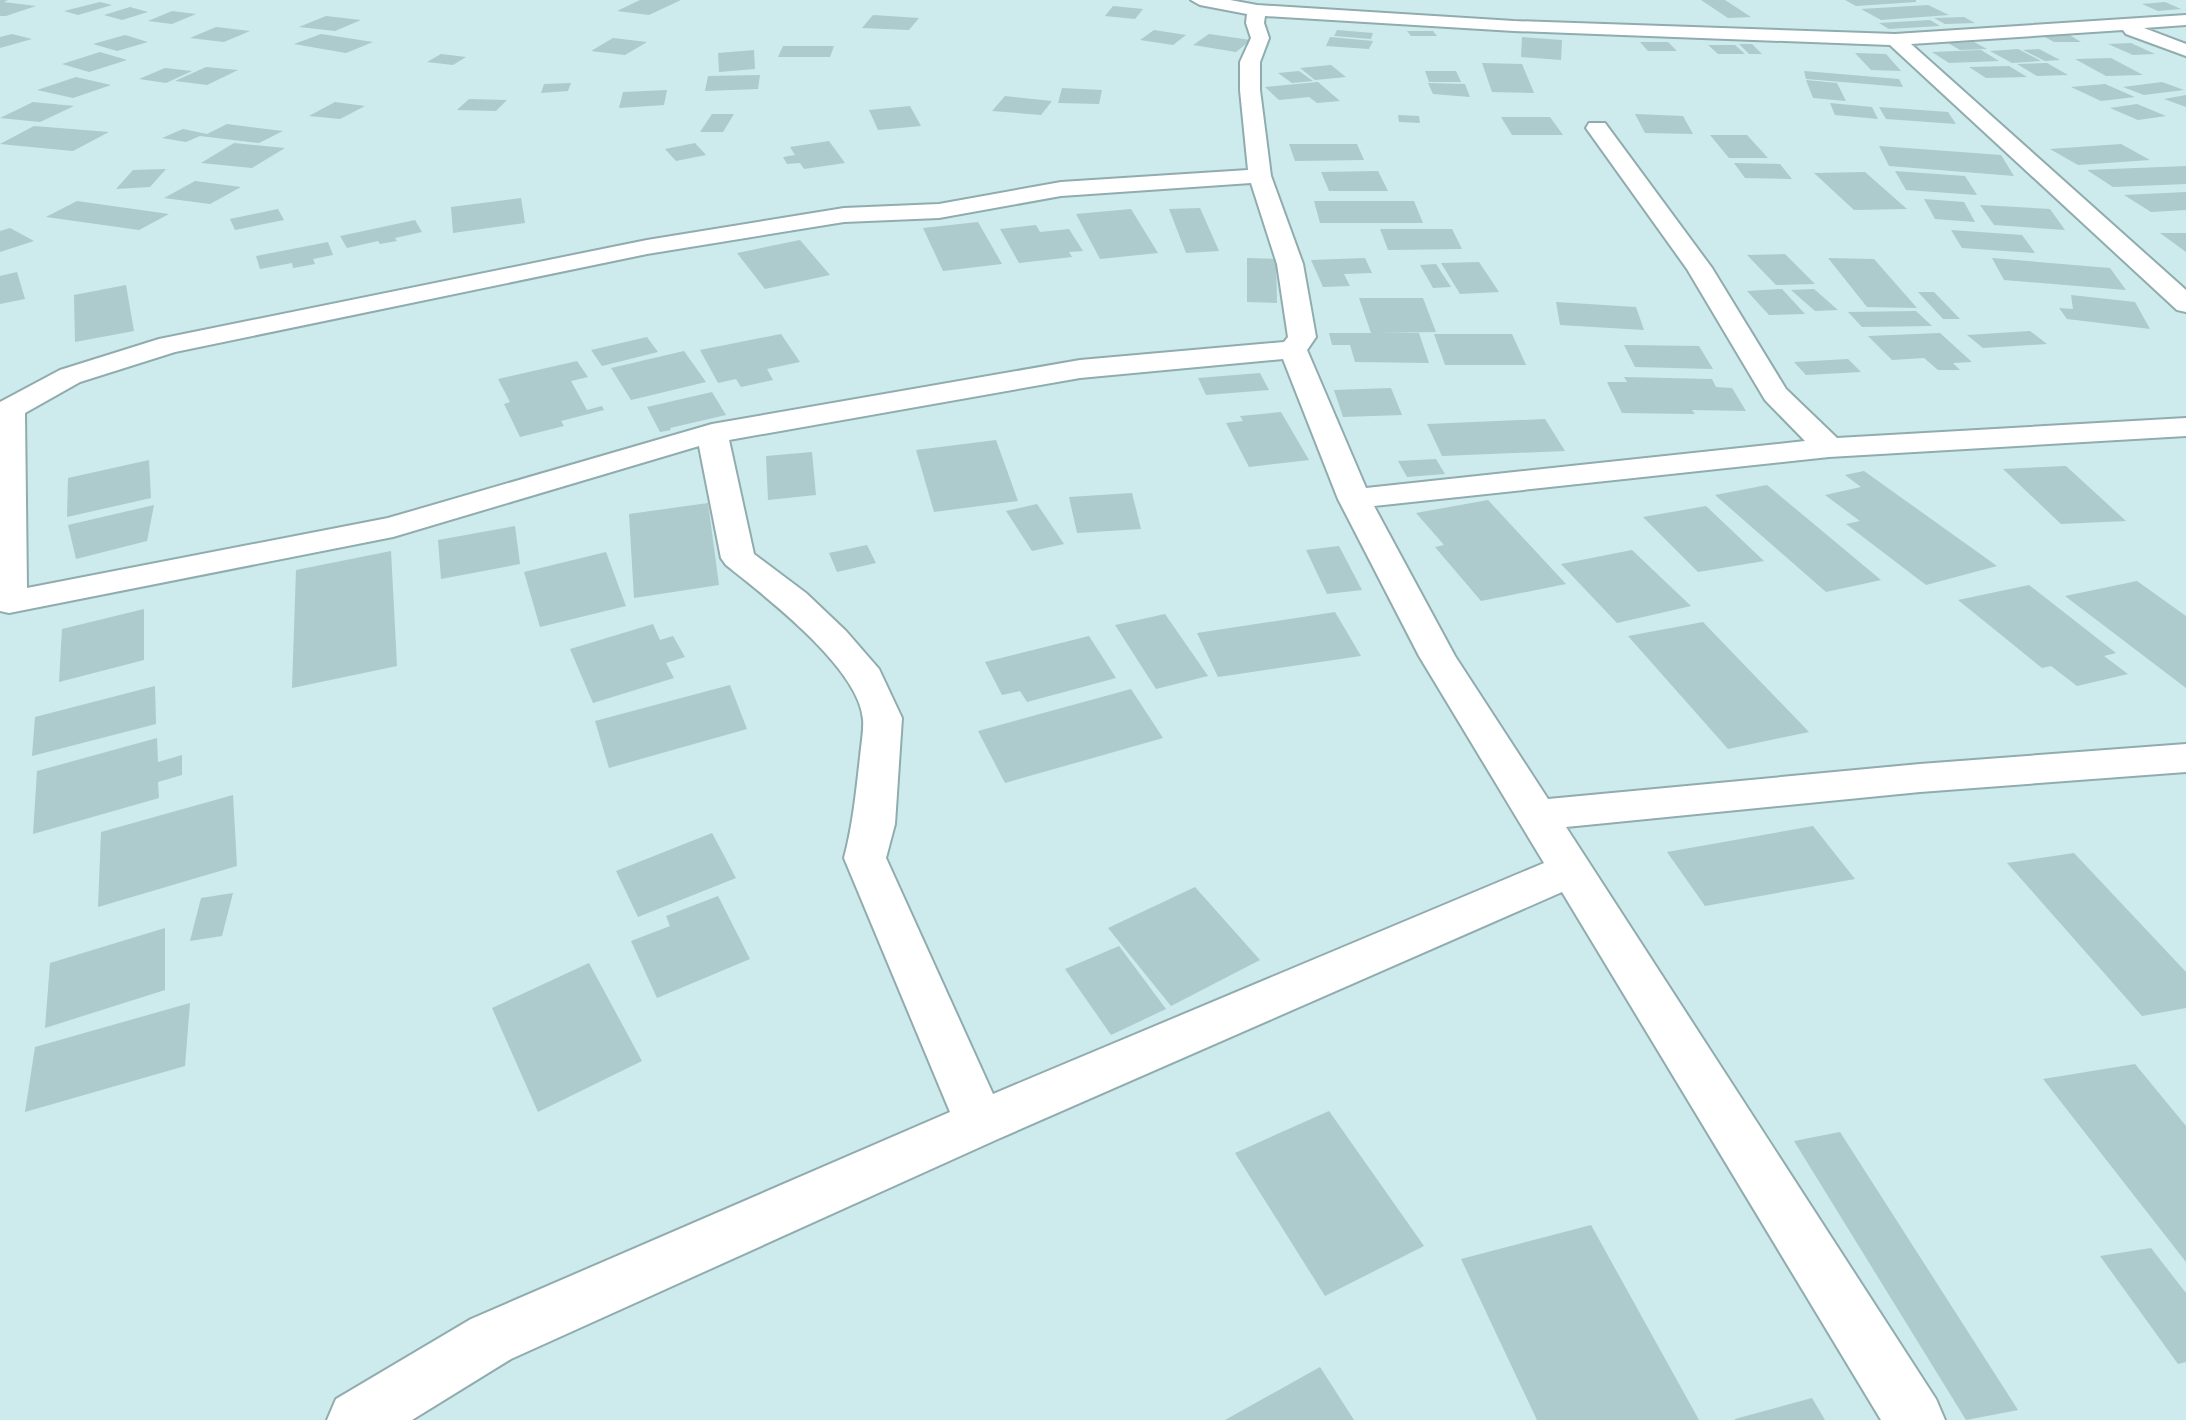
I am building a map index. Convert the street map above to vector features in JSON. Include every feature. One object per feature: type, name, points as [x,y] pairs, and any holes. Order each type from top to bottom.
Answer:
[{"type":"street","points":[[1200,0],[1257,10],[1514,26],[1895,40],[2186,20]]},
{"type":"street","points":[[1257,10],[1255,23],[1259,38],[1250,62],[1260,176],[1290,264],[1302,337],[1293,350]]},
{"type":"street","points":[[2120,25],[2186,50]]},
{"type":"street","points":[[1895,40],[2186,304]]},
{"type":"street","points":[[1597,128],[1699,268],[1775,394],[1829,448]]},
{"type":"street","points":[[1260,176],[1061,189],[939,211],[844,215],[647,247],[169,345],[70,376],[10,408],[9,602],[393,527],[712,433],[1080,369],[1293,350]]},
{"type":"street","points":[[1293,350],[1354,499],[1437,656],[1914,1420]]},
{"type":"street","points":[[1354,499],[1829,448],[2186,427]]},
{"type":"street","points":[[712,433],[738,558],[794,601],[834,639],[866,678],[883,718],[874,824],[865,858],[980,1123]]},
{"type":"street","points":[[1537,815],[1920,778],[2186,758]]},
{"type":"street","points":[[357,1420],[491,1339],[980,1123],[1572,870]]},
{"type":"building","points":[[0,0],[8,0],[4,2],[36,6],[0,16]]},
{"type":"building","points":[[640,0],[681,0],[649,15],[617,11]]},
{"type":"building","points":[[1701,0],[1725,0],[1751,17],[1728,18]]},
{"type":"building","points":[[1845,0],[1916,0],[1916,2],[1856,6]]},
{"type":"building","points":[[100,2],[112,5],[78,15],[64,11]]},
{"type":"building","points":[[2165,2],[2181,9],[2158,11],[2142,4]]},
{"type":"building","points":[[1928,5],[1949,15],[1881,20],[1861,9]]},
{"type":"building","points":[[1113,6],[1143,9],[1135,19],[1105,16]]},
{"type":"building","points":[[130,7],[148,12],[122,20],[104,15]]},
{"type":"building","points":[[172,11],[196,14],[172,24],[148,21]]},
{"type":"building","points":[[873,15],[919,18],[909,30],[862,28]]},
{"type":"building","points":[[326,16],[361,20],[335,31],[299,27]]},
{"type":"building","points":[[1964,17],[1975,23],[1945,24],[1934,18]]},
{"type":"building","points":[[1930,20],[1940,26],[1889,29],[1879,23]]},
{"type":"building","points":[[216,27],[250,31],[224,42],[190,38]]},
{"type":"building","points":[[1154,30],[1186,35],[1173,45],[1140,40]]},
{"type":"building","points":[[1337,30],[1373,33],[1371,39],[1334,36]]},
{"type":"building","points":[[1407,31],[1433,31],[1437,36],[1411,36]]},
{"type":"building","points":[[12,34],[32,39],[0,48],[0,37]]},
{"type":"building","points":[[321,34],[373,42],[346,53],[294,44]]},
{"type":"building","points":[[1209,34],[1251,40],[1236,52],[1193,45]]},
{"type":"building","points":[[2068,34],[2081,42],[2054,42],[2041,35]]},
{"type":"building","points":[[125,35],[148,42],[117,51],[93,44]]},
{"type":"building","points":[[1330,37],[1373,41],[1369,49],[1326,46]]},
{"type":"building","points":[[1522,37],[1562,40],[1561,60],[1521,57]]},
{"type":"building","points":[[613,38],[647,42],[625,55],[591,51]]},
{"type":"building","points":[[1640,42],[1668,42],[1677,51],[1648,51]]},
{"type":"building","points":[[1974,42],[1987,49],[1960,50],[1948,43]]},
{"type":"building","points":[[2131,43],[2155,54],[2133,55],[2108,44]]},
{"type":"building","points":[[1739,44],[1752,44],[1762,54],[1749,54]]},
{"type":"building","points":[[1708,45],[1735,45],[1745,54],[1718,54]]},
{"type":"building","points":[[783,46],[834,46],[830,57],[778,57]]},
{"type":"building","points":[[2018,49],[2041,61],[2012,63],[1990,51]]},
{"type":"building","points":[[2039,49],[2060,60],[2045,61],[2023,50]]},
{"type":"building","points":[[754,50],[755,69],[719,72],[718,53]]},
{"type":"building","points":[[1981,50],[1999,61],[1949,63],[1932,52]]},
{"type":"building","points":[[100,52],[127,60],[89,72],[62,64]]},
{"type":"building","points":[[1855,53],[1886,54],[1901,71],[1871,70]]},
{"type":"building","points":[[441,54],[466,57],[453,65],[427,62]]},
{"type":"building","points":[[2111,58],[2143,75],[2106,76],[2075,59]]},
{"type":"building","points":[[1482,63],[1522,64],[1534,93],[1492,92]]},
{"type":"building","points":[[2047,63],[2068,75],[2037,76],[2017,64]]},
{"type":"building","points":[[1331,65],[1346,77],[1315,80],[1300,68]]},
{"type":"building","points":[[2009,66],[2027,77],[1986,78],[1969,67]]},
{"type":"building","points":[[206,67],[238,70],[207,85],[175,81]]},
{"type":"building","points":[[165,68],[192,71],[166,83],[139,79]]},
{"type":"building","points":[[1299,71],[1313,81],[1292,83],[1278,73]]},
{"type":"building","points":[[1425,71],[1456,71],[1461,82],[1429,82]]},
{"type":"building","points":[[1804,71],[1899,79],[1903,87],[1806,79]]},
{"type":"building","points":[[760,75],[758,89],[705,91],[708,76]]},
{"type":"building","points":[[76,77],[111,85],[73,98],[37,90]]},
{"type":"building","points":[[1806,80],[1837,83],[1846,101],[1813,98]]},
{"type":"building","points":[[1318,82],[1340,101],[1317,103],[1309,97],[1279,100],[1265,87]]},
{"type":"building","points":[[2162,82],[2184,90],[2144,95],[2123,87]]},
{"type":"building","points":[[571,83],[568,91],[541,93],[544,84]]},
{"type":"building","points":[[1428,83],[1465,84],[1470,97],[1433,94]]},
{"type":"building","points":[[2105,84],[2135,97],[2101,101],[2071,87]]},
{"type":"building","points":[[1062,88],[1102,90],[1099,104],[1058,103]]},
{"type":"building","points":[[667,90],[664,105],[619,108],[623,92]]},
{"type":"building","points":[[2186,95],[2186,107],[2164,99]]},
{"type":"building","points":[[1005,96],[1052,101],[1041,115],[992,111]]},
{"type":"building","points":[[469,99],[507,100],[496,111],[457,110]]},
{"type":"building","points":[[33,102],[74,106],[40,122],[0,118]]},
{"type":"building","points":[[335,102],[365,106],[340,119],[309,116]]},
{"type":"building","points":[[1830,103],[1872,107],[1878,119],[1835,115]]},
{"type":"building","points":[[2137,104],[2166,116],[2138,120],[2110,108]]},
{"type":"building","points":[[910,106],[921,126],[878,130],[869,110]]},
{"type":"building","points":[[1879,107],[1948,112],[1956,124],[1886,119]]},
{"type":"building","points":[[712,114],[734,114],[723,132],[700,132]]},
{"type":"building","points":[[1635,114],[1683,116],[1693,134],[1645,133]]},
{"type":"building","points":[[1398,115],[1419,116],[1420,123],[1399,122]]},
{"type":"building","points":[[1501,117],[1550,117],[1563,135],[1512,135]]},
{"type":"building","points":[[227,124],[283,131],[259,143],[200,136],[186,142],[162,138],[183,129],[207,134]]},
{"type":"building","points":[[34,126],[109,132],[73,151],[0,144]]},
{"type":"building","points":[[1710,135],[1747,135],[1768,158],[1729,158]]},
{"type":"building","points":[[829,141],[845,163],[804,169],[800,163],[787,164],[783,157],[795,155],[790,147]]},
{"type":"building","points":[[234,143],[285,148],[252,168],[201,163]]},
{"type":"building","points":[[695,143],[706,155],[676,161],[665,149]]},
{"type":"building","points":[[1289,144],[1357,144],[1364,160],[1295,161]]},
{"type":"building","points":[[2121,144],[2150,160],[2078,165],[2050,149]]},
{"type":"building","points":[[1879,146],[2001,155],[2014,176],[1889,166]]},
{"type":"building","points":[[1734,163],[1780,164],[1792,179],[1745,178]]},
{"type":"building","points":[[2186,166],[2186,184],[2113,187],[2087,170]]},
{"type":"building","points":[[166,169],[150,187],[116,189],[133,170]]},
{"type":"building","points":[[1378,171],[1388,191],[1329,191],[1321,172]]},
{"type":"building","points":[[1895,171],[1965,176],[1977,195],[1906,190]]},
{"type":"building","points":[[1865,172],[1907,209],[1854,210],[1814,173]]},
{"type":"building","points":[[195,181],[241,187],[210,204],[164,198]]},
{"type":"building","points":[[2186,192],[2186,210],[2151,212],[2124,195]]},
{"type":"building","points":[[521,198],[525,223],[453,233],[451,207]]},
{"type":"building","points":[[1924,199],[1964,202],[1975,222],[1935,219]]},
{"type":"building","points":[[77,201],[169,214],[139,230],[46,217]]},
{"type":"building","points":[[1314,201],[1414,201],[1423,223],[1320,223]]},
{"type":"building","points":[[1980,205],[2050,209],[2065,230],[1994,225]]},
{"type":"building","points":[[1200,208],[1219,251],[1186,253],[1169,209]]},
{"type":"building","points":[[278,209],[284,220],[235,230],[230,219]]},
{"type":"building","points":[[1131,209],[1158,253],[1100,259],[1076,214]]},
{"type":"building","points":[[415,220],[422,232],[395,238],[397,241],[380,244],[378,241],[347,248],[340,236]]},
{"type":"building","points":[[978,222],[1002,264],[943,271],[923,228]]},
{"type":"building","points":[[1036,225],[1040,232],[1069,229],[1083,251],[1069,252],[1072,257],[1019,263],[1000,229]]},
{"type":"building","points":[[10,228],[34,241],[0,252],[0,231]]},
{"type":"building","points":[[1380,229],[1452,229],[1462,249],[1388,250]]},
{"type":"building","points":[[1951,230],[2022,235],[2035,253],[1962,248]]},
{"type":"building","points":[[2160,233],[2186,233],[2186,252]]},
{"type":"building","points":[[800,240],[830,275],[765,289],[737,253]]},
{"type":"building","points":[[328,242],[333,255],[313,259],[315,264],[293,268],[292,263],[260,269],[256,256]]},
{"type":"building","points":[[1785,254],[1815,284],[1776,285],[1747,255]]},
{"type":"building","points":[[1247,258],[1276,259],[1277,303],[1247,302]]},
{"type":"building","points":[[1365,258],[1372,273],[1344,274],[1350,286],[1323,287],[1311,260]]},
{"type":"building","points":[[1828,258],[1874,259],[1917,308],[1867,307]]},
{"type":"building","points":[[1992,258],[2110,268],[2126,290],[2004,280]]},
{"type":"building","points":[[1479,262],[1499,292],[1460,294],[1441,263]]},
{"type":"building","points":[[1436,264],[1451,287],[1433,288],[1420,265]]},
{"type":"building","points":[[17,272],[25,299],[0,304],[0,276]]},
{"type":"building","points":[[126,285],[134,331],[75,342],[74,295]]},
{"type":"building","points":[[1782,289],[1805,314],[1769,315],[1747,291]]},
{"type":"building","points":[[1814,289],[1838,310],[1815,311],[1791,290]]},
{"type":"building","points":[[1918,292],[1934,292],[1960,319],[1943,319]]},
{"type":"building","points":[[2071,295],[2135,302],[2150,329],[2067,319],[2059,308],[2073,309]]},
{"type":"building","points":[[1359,298],[1423,298],[1436,332],[1380,333],[1419,333],[1429,363],[1355,362],[1350,345],[1332,345],[1329,333],[1371,333]]},
{"type":"building","points":[[1556,302],[1636,307],[1644,330],[1560,325]]},
{"type":"building","points":[[1916,311],[1932,326],[1862,327],[1848,312]]},
{"type":"building","points":[[2030,331],[2047,344],[1983,348],[1967,335]]},
{"type":"building","points":[[1940,333],[1972,362],[1953,363],[1960,370],[1938,370],[1924,358],[1892,360],[1868,336]]},
{"type":"building","points":[[781,334],[800,362],[767,369],[773,380],[741,387],[736,379],[718,383],[700,350]]},
{"type":"building","points":[[1434,334],[1512,334],[1526,365],[1445,365]]},
{"type":"building","points":[[647,337],[658,352],[602,366],[591,350]]},
{"type":"building","points":[[1624,345],[1699,346],[1713,369],[1635,367]]},
{"type":"building","points":[[684,351],[706,382],[631,400],[611,368]]},
{"type":"building","points":[[1848,359],[1861,372],[1806,375],[1794,362]]},
{"type":"building","points":[[577,361],[588,377],[571,381],[587,410],[602,406],[604,410],[561,421],[564,426],[520,437],[504,404],[510,402],[498,379]]},
{"type":"building","points":[[1260,373],[1269,390],[1206,395],[1198,378]]},
{"type":"building","points":[[1624,377],[1712,379],[1716,387],[1732,388],[1746,411],[1692,410],[1695,414],[1622,413],[1607,382],[1627,382]]},
{"type":"building","points":[[1391,388],[1402,415],[1343,417],[1334,390]]},
{"type":"building","points":[[712,392],[726,415],[670,428],[671,430],[660,432],[647,407]]},
{"type":"building","points":[[1281,412],[1309,460],[1249,467],[1226,423],[1243,421],[1240,416]]},
{"type":"building","points":[[1545,419],[1565,451],[1442,456],[1427,424]]},
{"type":"building","points":[[996,440],[1018,501],[934,512],[916,450]]},
{"type":"building","points":[[812,452],[816,495],[768,500],[766,456]]},
{"type":"building","points":[[1436,459],[1445,474],[1407,477],[1398,461]]},
{"type":"building","points":[[149,460],[151,498],[67,517],[68,478]]},
{"type":"building","points":[[2066,466],[2126,521],[2061,524],[2003,469]]},
{"type":"building","points":[[1864,471],[1997,566],[1926,585],[1846,524],[1860,521],[1825,495],[1861,487],[1845,475]]},
{"type":"building","points":[[1767,485],[1881,580],[1826,592],[1715,495]]},
{"type":"building","points":[[1132,493],[1141,529],[1077,533],[1069,497]]},
{"type":"building","points":[[1488,500],[1566,584],[1481,601],[1435,547],[1444,545],[1416,513]]},
{"type":"building","points":[[708,503],[719,585],[634,598],[629,514]]},
{"type":"building","points":[[1037,504],[1064,544],[1032,551],[1006,511]]},
{"type":"building","points":[[154,505],[147,541],[76,559],[68,525]]},
{"type":"building","points":[[1706,506],[1764,561],[1698,572],[1643,517]]},
{"type":"building","points":[[515,526],[520,564],[441,579],[438,540]]},
{"type":"building","points":[[867,545],[876,563],[837,572],[829,553]]},
{"type":"building","points":[[1339,546],[1362,590],[1327,594],[1306,550]]},
{"type":"building","points":[[1632,550],[1691,606],[1617,623],[1561,564]]},
{"type":"building","points":[[391,551],[397,666],[292,688],[296,570]]},
{"type":"building","points":[[606,552],[626,606],[540,627],[524,572]]},
{"type":"building","points":[[2137,581],[2186,616],[2186,688],[2065,596]]},
{"type":"building","points":[[2029,585],[2116,653],[2104,656],[2128,674],[2077,686],[2051,666],[2042,668],[1958,600]]},
{"type":"building","points":[[144,609],[144,660],[59,682],[62,629]]},
{"type":"building","points":[[1335,612],[1361,656],[1218,677],[1197,633]]},
{"type":"building","points":[[1165,614],[1208,676],[1156,689],[1115,625]]},
{"type":"building","points":[[1703,622],[1809,732],[1728,749],[1628,636]]},
{"type":"building","points":[[653,624],[660,640],[673,636],[685,657],[666,663],[674,678],[593,703],[570,649]]},
{"type":"building","points":[[1089,636],[1116,678],[1027,702],[1020,691],[1002,695],[985,662]]},
{"type":"building","points":[[730,685],[747,729],[609,768],[595,721]]},
{"type":"building","points":[[155,686],[156,724],[32,756],[35,717]]},
{"type":"building","points":[[1131,689],[1163,738],[1005,783],[978,731]]},
{"type":"building","points":[[157,738],[158,762],[182,755],[182,775],[158,782],[159,798],[33,834],[37,771]]},
{"type":"building","points":[[233,795],[237,866],[98,907],[101,832]]},
{"type":"building","points":[[1813,826],[1855,879],[1705,906],[1667,852]]},
{"type":"building","points":[[712,833],[736,878],[638,917],[616,871]]},
{"type":"building","points":[[2074,853],[2186,972],[2186,1008],[2142,1016],[2007,863]]},
{"type":"building","points":[[1195,887],[1260,960],[1171,1006],[1108,928]]},
{"type":"building","points":[[233,893],[222,936],[190,941],[201,898]]},
{"type":"building","points":[[718,896],[750,959],[657,998],[631,941],[670,926],[666,916]]},
{"type":"building","points":[[165,928],[165,990],[45,1028],[50,963]]},
{"type":"building","points":[[1119,946],[1166,1009],[1111,1035],[1065,969]]},
{"type":"building","points":[[589,963],[642,1061],[538,1112],[492,1008]]},
{"type":"building","points":[[190,1003],[185,1066],[25,1112],[35,1047]]},
{"type":"building","points":[[2135,1064],[2186,1126],[2186,1262],[2043,1079]]},
{"type":"building","points":[[1329,1111],[1424,1246],[1325,1296],[1235,1153]]},
{"type":"building","points":[[1840,1132],[2018,1410],[1966,1420],[1794,1141]]},
{"type":"building","points":[[1591,1225],[1699,1420],[1537,1420],[1461,1259]]},
{"type":"building","points":[[2151,1248],[2186,1293],[2186,1362],[2178,1364],[2100,1256]]},
{"type":"building","points":[[1320,1367],[1354,1420],[1225,1420]]},
{"type":"building","points":[[1812,1398],[1825,1420],[1735,1420],[1735,1419]]}]
